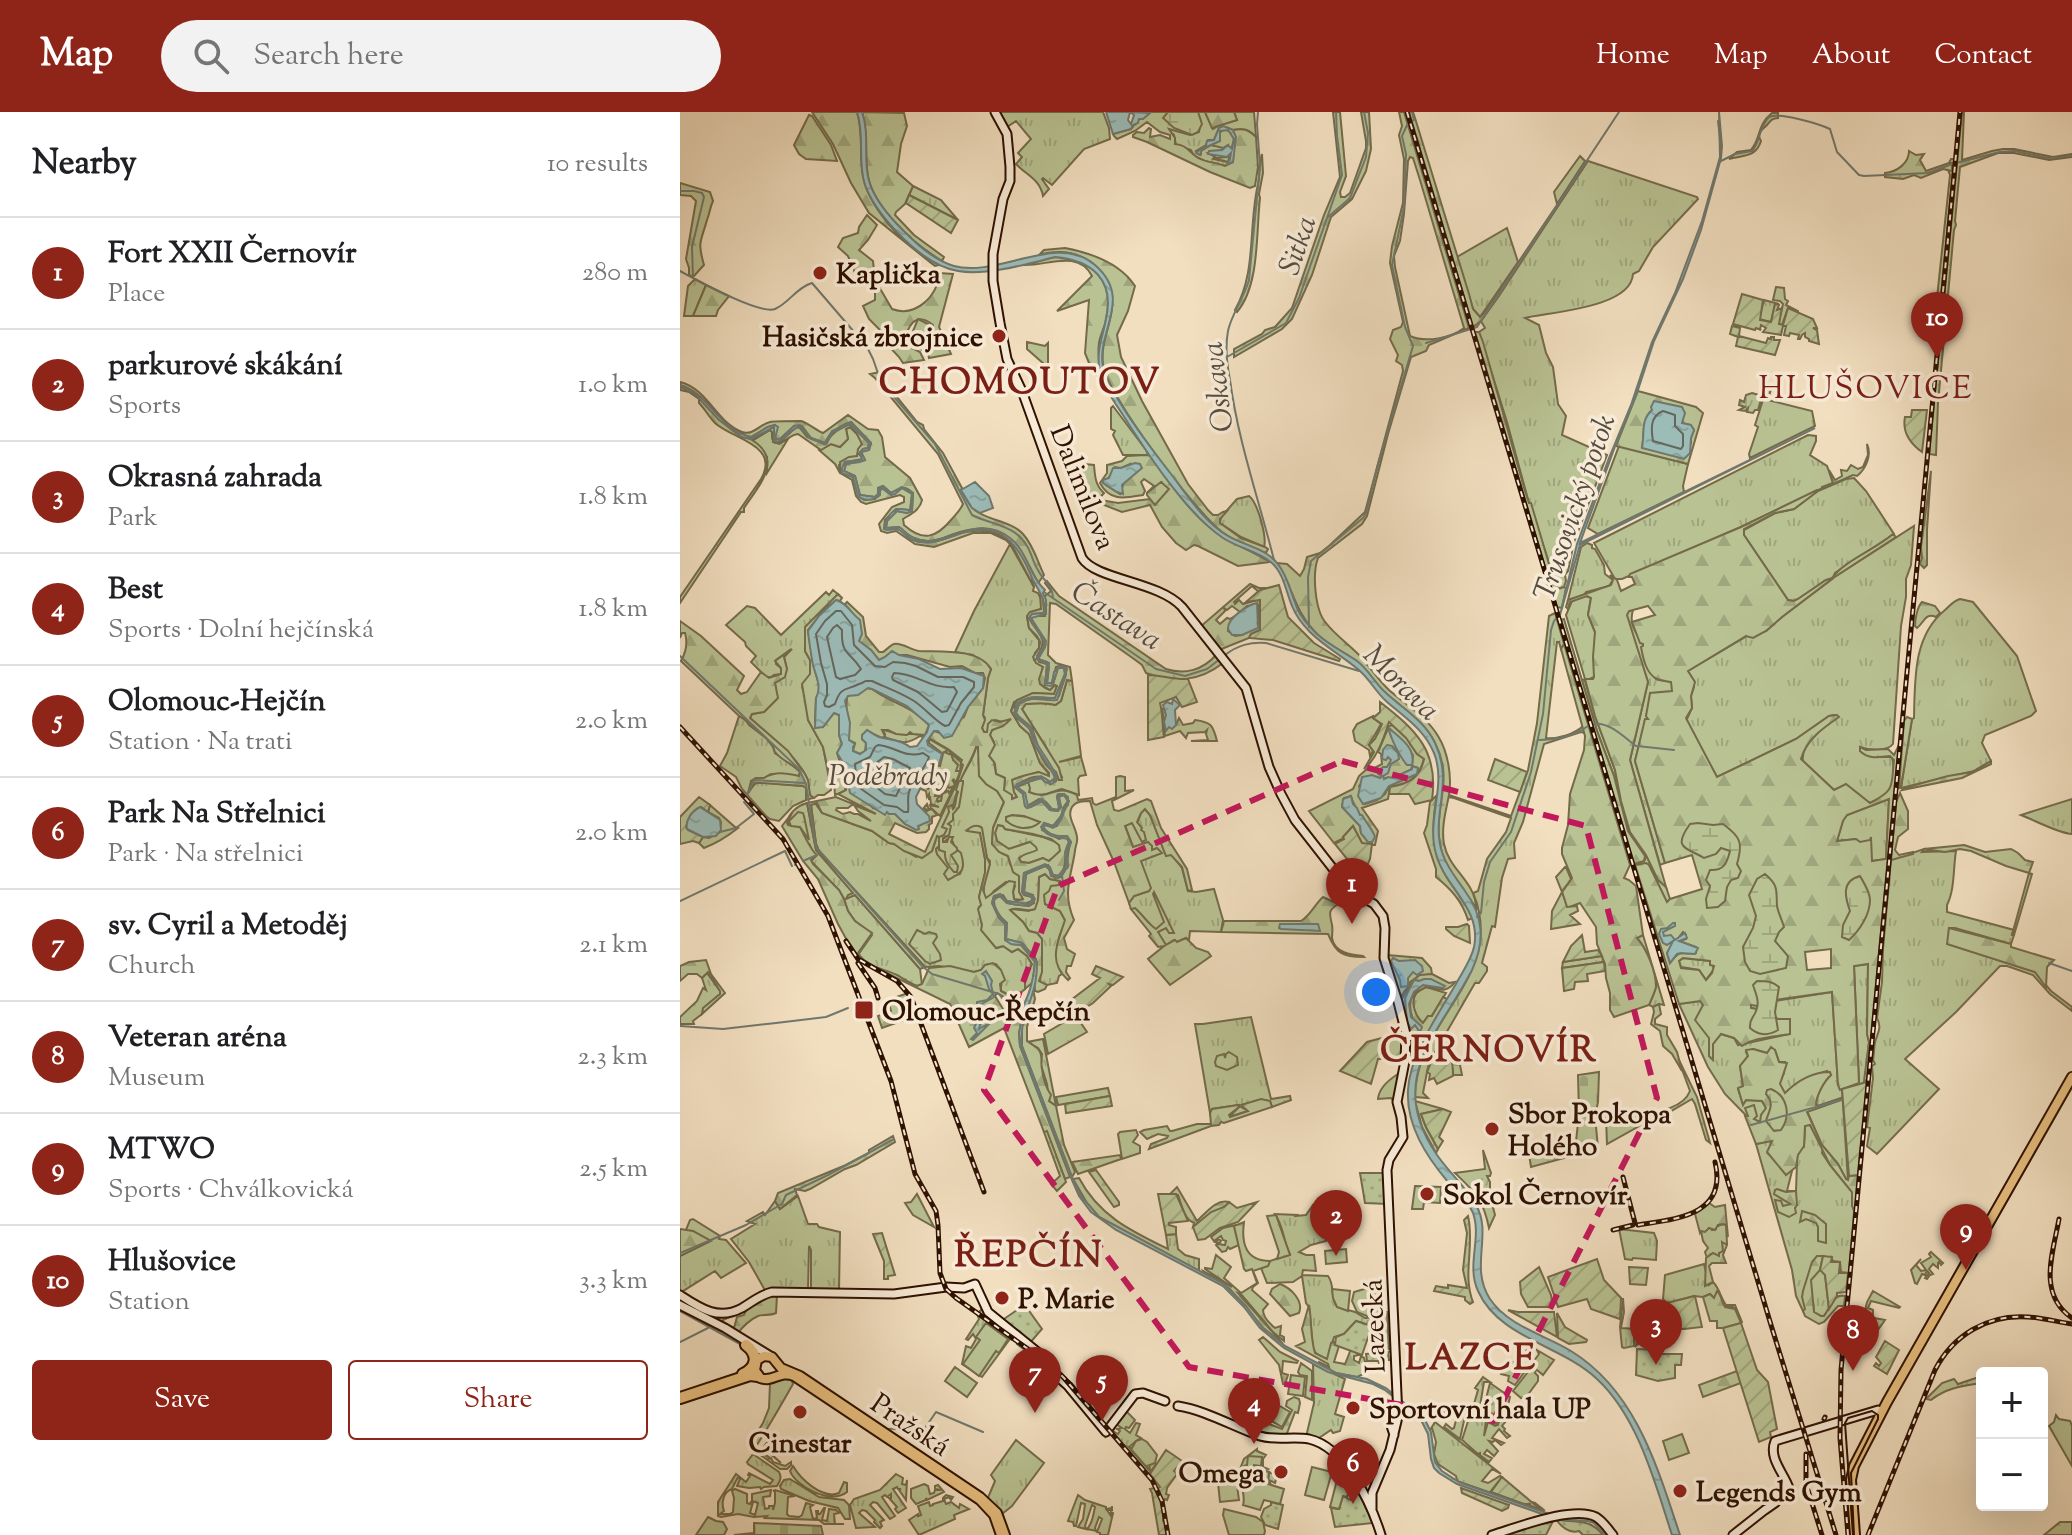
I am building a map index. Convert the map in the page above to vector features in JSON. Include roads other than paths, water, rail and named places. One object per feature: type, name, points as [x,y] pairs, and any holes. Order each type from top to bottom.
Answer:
[{"type":"highway","points":[[743,1374],[751,1369],[755,1359],[754,1352],[746,1345]]},
{"type":"highway","points":[[680,1396],[756,1368]]},
{"type":"highway","points":[[680,1396],[750,1375],[756,1368]]},
{"type":"main road","name":"Dalimilova","points":[[995,112],[1008,139],[1010,177],[993,261],[1007,359],[1020,385],[1082,558],[1092,568],[1149,587],[1177,602],[1246,688],[1269,767],[1293,816],[1345,884],[1374,904],[1383,916],[1384,960],[1406,1034],[1405,1061],[1397,1096]]},
{"type":"main road","points":[[1854,1535],[1849,1484],[1851,1472],[1887,1402],[2072,1077]]},
{"type":"main road","name":"Lazecká","points":[[1372,1490],[1394,1431],[1397,1407],[1387,1172],[1389,1161],[1403,1136],[1397,1096]]},
{"type":"main road","points":[[680,1295],[706,1311],[723,1314],[736,1311],[770,1292],[904,1294],[975,1284],[988,1312],[1040,1354],[1042,1363],[1109,1428],[1137,1393],[1272,1439],[1311,1440],[1331,1450],[1360,1486],[1372,1490],[1372,1509],[1380,1532]]},
{"type":"main road","points":[[680,1307],[719,1325],[775,1361],[778,1371],[765,1380],[756,1368],[755,1351],[680,1307]]},
{"type":"main road","points":[[756,1368],[763,1356],[775,1361]]},
{"type":"main road","name":"Pražská","points":[[775,1361],[983,1499],[999,1516],[1003,1535]]},
{"type":"main road","name":"Pražská","points":[[773,1377],[782,1373],[795,1377],[978,1499],[994,1515],[1003,1535]]},
{"type":"main road","points":[[1733,1535],[1788,1491],[1789,1486],[1772,1447],[1777,1440],[1878,1409],[1887,1402]]},
{"type":"main road","points":[[1178,1406],[1224,1423]]},
{"type":"main road","points":[[1876,1422],[1881,1413],[1878,1409]]},
{"type":"main road","points":[[1492,1535],[1566,1514],[1591,1515],[1613,1535]]},
{"type":"water","points":[[857,112],[862,112],[865,122],[867,170],[875,196],[898,226],[936,258],[954,266],[971,268],[1063,253],[1080,256],[1095,265],[1112,290],[1113,303],[1102,354],[1103,367],[1122,406],[1143,437],[1204,516],[1228,536],[1276,562],[1300,613],[1312,629],[1326,642],[1361,664],[1381,688],[1419,721],[1435,743],[1443,773],[1439,841],[1447,865],[1476,910],[1481,940],[1472,970],[1423,1057],[1416,1079],[1415,1101],[1421,1126],[1435,1152],[1472,1198],[1481,1216],[1481,1275],[1490,1299],[1517,1323],[1571,1351],[1612,1387],[1628,1409],[1653,1457],[1680,1535],[1672,1535],[1644,1452],[1611,1394],[1582,1367],[1515,1331],[1488,1307],[1478,1291],[1473,1271],[1476,1232],[1473,1213],[1432,1162],[1414,1128],[1408,1090],[1414,1062],[1426,1034],[1469,961],[1475,933],[1468,909],[1436,854],[1433,828],[1438,778],[1430,745],[1360,671],[1305,626],[1294,610],[1276,567],[1261,555],[1223,538],[1209,527],[1155,464],[1112,398],[1100,373],[1099,353],[1108,305],[1104,283],[1098,274],[1080,262],[1055,257],[1007,268],[969,272],[949,269],[924,256],[891,226],[868,191],[863,176]]},
{"type":"water","points":[[1106,112],[1130,112],[1150,113],[1139,119],[1131,129],[1113,134]]},
{"type":"water","points":[[1719,112],[1721,158],[1701,230],[1683,279],[1654,341],[1580,543],[1815,428],[1580,545],[1560,615],[1577,544],[1652,342],[1675,293],[1702,221],[1720,157]]},
{"type":"water","points":[[1223,126],[1233,130],[1236,137],[1233,162],[1228,164],[1231,153],[1227,157],[1208,154],[1228,145],[1232,149],[1234,139],[1228,130],[1220,131],[1220,141],[1202,149],[1200,155],[1196,153],[1207,141],[1214,140]]},
{"type":"water","points":[[680,385],[690,390],[699,396],[731,428],[751,437],[775,425],[778,427],[775,438],[779,440],[794,426],[800,425],[811,438],[825,443],[832,431],[851,422],[871,443],[869,450],[861,452],[865,460],[846,464],[844,471],[855,476],[860,495],[875,497],[878,488],[883,486],[891,493],[902,487],[913,493],[912,511],[897,511],[887,521],[886,528],[899,527],[912,537],[925,541],[984,528],[997,531],[1016,544],[1045,590],[1046,614],[1031,618],[1046,641],[1038,659],[1049,663],[1047,683],[1052,683],[1054,672],[1059,666],[1066,667],[1066,675],[1057,700],[1029,699],[1019,704],[1016,713],[1031,728],[1057,778],[1052,784],[1041,778],[1017,787],[1025,793],[1028,806],[1042,799],[1052,809],[1058,810],[1057,796],[1064,794],[1068,801],[1064,795],[1059,796],[1061,807],[1058,811],[1050,810],[1042,801],[1027,808],[1023,794],[1015,787],[1017,784],[1041,776],[1050,782],[1055,778],[1029,729],[1014,713],[1017,703],[1023,700],[1032,697],[1055,698],[1065,674],[1064,668],[1058,668],[1053,684],[1045,685],[1047,664],[1036,659],[1044,641],[1029,618],[1032,614],[1044,613],[1044,602],[1011,542],[993,531],[982,530],[935,542],[919,542],[898,529],[884,529],[887,519],[894,511],[911,510],[912,494],[902,488],[891,495],[882,488],[880,495],[875,498],[858,496],[853,477],[842,473],[842,468],[845,462],[862,460],[860,452],[868,448],[869,443],[850,424],[833,432],[826,444],[811,439],[799,427],[777,442],[774,439],[774,427],[751,439],[742,437],[719,420],[694,393]]},
{"type":"water","points":[[1654,401],[1682,407],[1685,413],[1682,423],[1691,425],[1694,430],[1690,453],[1684,459],[1642,448],[1644,423]]},
{"type":"water","points":[[1135,463],[1142,468],[1122,485],[1123,494],[1103,483],[1113,468]]},
{"type":"water","points":[[975,482],[989,496],[993,508],[980,513],[972,508],[961,490]]},
{"type":"water","name":"Poděbrady","points":[[836,600],[843,603],[860,620],[862,634],[859,641],[879,660],[892,651],[940,669],[961,668],[984,676],[983,688],[952,736],[944,738],[934,731],[927,741],[942,754],[939,764],[924,781],[916,797],[917,804],[930,821],[918,826],[919,829],[905,824],[895,814],[887,812],[885,815],[850,793],[847,769],[837,753],[842,744],[839,715],[834,713],[823,727],[815,728],[818,685],[808,631]],"holes":[[[872,689],[907,706],[929,725],[917,746],[910,747],[867,730],[862,735],[866,750],[860,754],[853,751],[855,744],[849,740],[850,723],[845,701],[848,696]]]},
{"type":"water","points":[[1257,603],[1258,628],[1242,635],[1232,635],[1228,629],[1234,616]]},
{"type":"water","points":[[1173,699],[1180,705],[1175,710],[1176,725],[1166,731],[1163,705],[1167,702],[1172,704]]},
{"type":"water","points":[[1390,729],[1410,749],[1412,765],[1407,765],[1402,758]]},
{"type":"water","points":[[1387,745],[1398,753],[1399,759],[1391,764],[1384,779],[1393,778],[1412,769],[1412,766],[1418,768],[1417,774],[1389,786],[1381,798],[1363,804],[1358,796],[1362,777],[1382,776],[1378,771],[1387,767],[1391,760],[1388,757],[1382,759]]},
{"type":"water","points":[[1351,796],[1353,804],[1374,834],[1372,842],[1368,842],[1360,826],[1342,807],[1343,799]]},
{"type":"water","points":[[1068,801],[1058,824],[1053,828],[1043,827],[1054,835],[1067,836],[1071,842],[1067,852],[1068,867],[1058,878],[1051,876],[1049,868],[1045,866],[1026,874],[1024,892],[1035,899],[1030,904],[1023,906],[1007,903],[1000,896],[993,903],[1007,923],[1006,939],[1022,943],[1037,962],[1035,985],[1023,1023],[1022,1046],[1081,1196],[1099,1217],[1224,1284],[1262,1327],[1285,1346],[1336,1373],[1367,1379],[1386,1388],[1425,1420],[1431,1432],[1435,1462],[1442,1471],[1459,1482],[1558,1517],[1590,1518],[1609,1535],[1605,1535],[1594,1523],[1559,1520],[1457,1484],[1439,1473],[1434,1468],[1428,1434],[1420,1418],[1385,1390],[1328,1372],[1284,1348],[1260,1328],[1223,1286],[1116,1230],[1091,1212],[1079,1196],[1020,1046],[1022,1018],[1019,1014],[1030,989],[1035,962],[1021,945],[1005,940],[1005,924],[999,918],[992,903],[994,896],[1000,894],[1007,901],[1028,904],[1033,899],[1022,892],[1024,873],[1045,864],[1050,867],[1053,875],[1058,876],[1066,866],[1065,852],[1068,839],[1050,835],[1041,827],[1044,823],[1053,826]]},
{"type":"water","points":[[700,807],[720,820],[721,830],[716,836],[703,837],[687,829],[690,816]]},
{"type":"water","points":[[1673,923],[1675,926],[1663,932],[1664,936],[1671,935],[1675,940],[1685,933],[1687,938],[1679,941],[1698,948],[1695,954],[1677,954],[1670,963],[1667,953],[1673,941],[1667,945],[1663,943],[1659,934],[1661,929]]},
{"type":"water","points":[[1280,924],[1318,924],[1320,931],[1281,929]]},
{"type":"water","points":[[1393,958],[1399,961],[1415,960],[1423,971],[1417,975],[1413,972],[1408,978],[1408,986],[1401,987],[1391,961]]},
{"type":"water","points":[[986,971],[992,981],[994,997],[980,1005],[982,1017],[979,1029],[991,1022],[973,1040],[979,1017],[977,1002],[987,1000],[993,994],[982,974]]},
{"type":"water","points":[[1424,979],[1445,986],[1423,985],[1414,992],[1409,1004],[1411,1017],[1422,1027],[1420,1032],[1415,1025],[1411,1029],[1407,1022],[1405,998],[1414,980]]},
{"type":"waterway","name":"Oskava","points":[[1258,112],[1260,166],[1249,280],[1230,325],[1227,350],[1238,425],[1274,560]]},
{"type":"waterway","name":"Sitka","points":[[1227,357],[1286,323],[1299,298],[1342,175],[1336,112]]},
{"type":"waterway","points":[[1328,217],[1350,198],[1366,157],[1368,133],[1364,112]]},
{"type":"waterway","points":[[1309,627],[1308,577],[1311,561],[1366,513],[1413,346],[1405,327],[1392,265],[1404,207],[1406,154],[1402,136],[1408,123],[1414,120],[1412,112]]},
{"type":"waterway","points":[[1426,343],[1477,327],[1619,112]]},
{"type":"waterway","points":[[1719,162],[1735,154],[1752,151],[1766,121],[1774,116],[1800,119],[1830,129],[1837,152],[1859,175],[1864,176],[1928,173],[2000,152],[2015,151],[2048,158],[2072,156]]},
{"type":"waterway","name":"Trusovický potok","points":[[1718,121],[1721,147]]},
{"type":"waterway","points":[[680,191],[694,191],[702,193],[704,197],[692,247],[693,277]]},
{"type":"waterway","name":"Častava","points":[[680,271],[728,296],[767,309],[775,309],[812,283],[867,347],[881,382],[935,444],[972,515],[1010,530],[1022,539],[1053,598]]},
{"type":"waterway","name":"Častava","points":[[1044,592],[1156,669],[1185,676],[1207,669],[1220,659]]},
{"type":"waterway","name":"Trusovický potok","points":[[1477,917],[1481,913],[1484,882],[1490,862],[1511,832],[1531,772],[1543,714],[1551,630],[1560,613]]},
{"type":"waterway","name":"Častava","points":[[1225,655],[1244,645],[1266,643],[1359,671]]},
{"type":"waterway","points":[[680,656],[799,769],[806,784],[816,847],[922,966],[932,974],[999,994],[1020,1022]]},
{"type":"waterway","points":[[1593,724],[1610,727],[1636,746]]},
{"type":"waterway","points":[[1538,740],[1564,737],[1588,726]]},
{"type":"waterway","points":[[1637,746],[1674,750]]},
{"type":"waterway","points":[[747,795],[754,780],[804,783]]},
{"type":"waterway","points":[[720,832],[736,828],[754,814],[744,802]]},
{"type":"waterway","points":[[680,901],[785,851],[792,866]]},
{"type":"waterway","points":[[803,861],[817,855]]},
{"type":"waterway","points":[[1059,900],[1064,891],[1062,875]]},
{"type":"waterway","points":[[2049,963],[2072,971]]},
{"type":"waterway","points":[[680,1026],[723,1029],[826,1017],[848,1008]]},
{"type":"waterway","points":[[1751,1125],[1841,1100]]},
{"type":"waterway","points":[[680,1253],[746,1225],[782,1204],[786,1195],[894,1139]]},
{"type":"waterway","points":[[680,1311],[740,1344]]},
{"type":"waterway","points":[[680,1342],[708,1328]]},
{"type":"waterway","points":[[886,1430],[912,1428],[923,1431],[936,1412],[983,1432]]},
{"type":"tram line","points":[[1853,1535],[1845,1423],[1848,1418],[1872,1411],[1878,1419],[1851,1473],[1854,1535]]},
{"type":"railway","points":[[1407,112],[1836,1535]]},
{"type":"railway","points":[[1848,1535],[1840,1438],[1841,1370],[1960,112]]},
{"type":"railway","points":[[680,727],[783,839],[828,916],[891,1081],[915,1174],[936,1211],[940,1273],[946,1289],[1064,1378],[1152,1480],[1162,1501],[1168,1535]]},
{"type":"railway","points":[[846,941],[858,959],[897,981],[911,997],[984,1192]]},
{"type":"railway","points":[[858,963],[878,998]]},
{"type":"railway","points":[[1638,1225],[1682,1217],[1706,1204],[1714,1194],[1717,1180],[1715,1162]]},
{"type":"railway","points":[[1623,1177],[1635,1223]]},
{"type":"railway","points":[[2059,1219],[2051,1259],[2051,1285],[2054,1297],[2072,1318]]},
{"type":"railway","points":[[1613,1230],[1633,1225]]},
{"type":"railway","points":[[1868,1535],[1935,1370],[1952,1347],[1973,1329],[1999,1319],[2028,1317],[2072,1324]]},
{"type":"railway","points":[[1806,1454],[1806,1484],[1822,1535]]},
{"type":"place","name":"Kaplička","points":[[820,273]]},
{"type":"place","name":"Hasičská zbrojnice","points":[[999,336]]},
{"type":"place","name":"Hlušovice","points":[[1937,358]]},
{"type":"place","name":"Fort XXII Černovír","points":[[1352,924]]},
{"type":"place","name":"Olomouc-Řepčín","points":[[864,1010]]},
{"type":"place","name":"Sbor Prokopa Holého","points":[[1492,1129]]},
{"type":"place","name":"Sokol Černovír","points":[[1427,1194]]},
{"type":"place","name":"parkurové skákání","points":[[1336,1256]]},
{"type":"place","name":"MTWO","points":[[1966,1270]]},
{"type":"place","name":"P. Marie","points":[[1002,1298]]},
{"type":"place","name":"Okrasná zahrada","points":[[1656,1365]]},
{"type":"place","name":"Veteran aréna","points":[[1853,1371]]},
{"type":"place","name":"Sportovní hala UP","points":[[1353,1408]]},
{"type":"place","name":"Cinestar","points":[[800,1412]]},
{"type":"place","name":"sv. Cyril a Metoděj","points":[[1035,1413]]},
{"type":"place","name":"Olomouc-Hejčín","points":[[1102,1421]]},
{"type":"place","name":"Best","points":[[1254,1444]]},
{"type":"place","name":"Omega","points":[[1281,1472]]},
{"type":"place","name":"Legends Gym","points":[[1680,1491]]},
{"type":"place","name":"Park Na Střelnici","points":[[1353,1504]]},
{"type":"district","name":"CHOMOUTOV","points":[[1020,380]]},
{"type":"district","name":"HLUŠOVICE","points":[[1866,387]]},
{"type":"district","name":"ČERNOVÍR","points":[[1489,1048]]},
{"type":"district","name":"ŘEPČÍN","points":[[1029,1253]]},
{"type":"district","name":"LAZCE","points":[[1471,1356]]},
{"type":"water label","name":"Morava","points":[[1402,682]]}]
